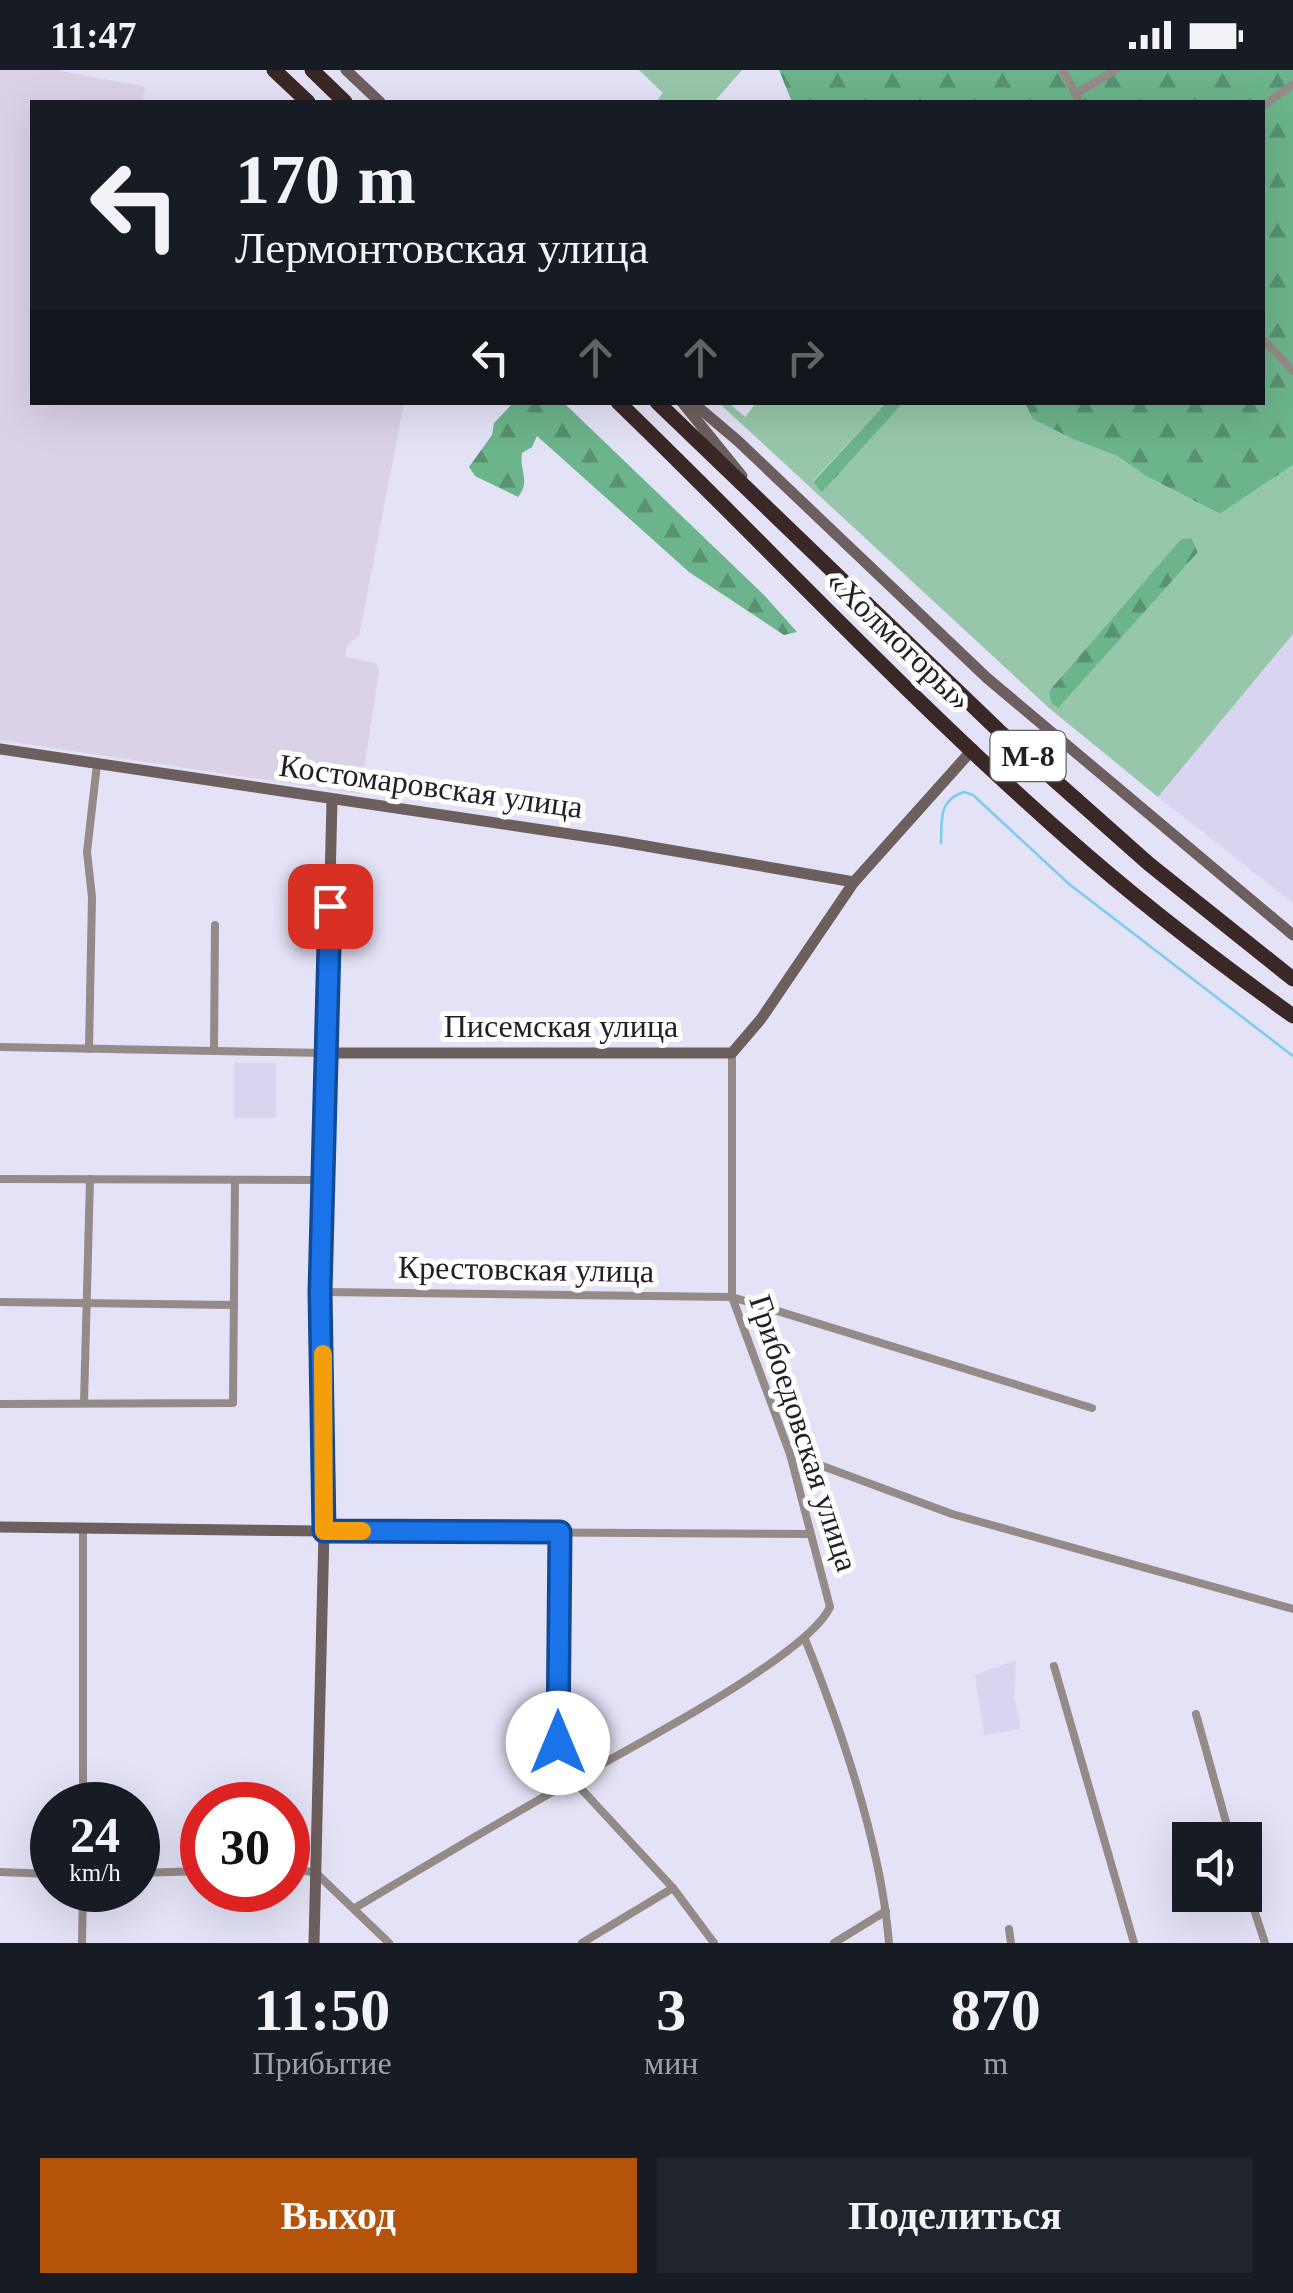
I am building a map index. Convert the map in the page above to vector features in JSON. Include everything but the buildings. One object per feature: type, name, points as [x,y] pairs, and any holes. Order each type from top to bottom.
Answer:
[{"type":"highway","points":[[274,70],[306,100]]},
{"type":"highway","points":[[312,70],[343,100]]},
{"type":"highway","name":"«Холмогоры»","points":[[621,405],[820,602],[1066,836],[1186,936],[1293,1016]]},
{"type":"highway","name":"«Холмогоры»","points":[[660,405],[1076,799],[1149,864],[1293,980]]},
{"type":"street","points":[[346,70],[378,100]]},
{"type":"street","points":[[1063,70],[1078,98],[1116,70]]},
{"type":"street","points":[[1265,106],[1293,84]]},
{"type":"street","points":[[1265,341],[1293,370]]},
{"type":"street","points":[[684,405],[777,518]]},
{"type":"street","points":[[696,405],[987,678],[1293,935]]},
{"type":"street","name":"Костомаровская улица","points":[[0,748],[854,882]]},
{"type":"street","points":[[732,1052],[761,1019],[854,882],[973,749]]},
{"type":"street","points":[[89,1048],[92,897],[87,852],[97,764]]},
{"type":"street","points":[[314,1943],[324,1531],[320,1292],[332,800]]},
{"type":"street","points":[[214,1051],[215,925]]},
{"type":"street","name":"Писемская улица","points":[[0,1047],[328,1054],[732,1052]]},
{"type":"street","name":"Грибоедовская улица","points":[[732,1052],[732,1297],[790,1454],[830,1606],[826,1617],[804,1639]]},
{"type":"street","points":[[0,1179],[325,1180]]},
{"type":"street","points":[[84,1403],[90,1179]]},
{"type":"street","points":[[0,1404],[233,1404],[235,1180]]},
{"type":"street","name":"Крестовская улица","points":[[320,1292],[732,1297],[1092,1408]]},
{"type":"street","points":[[0,1302],[234,1304]]},
{"type":"street","points":[[790,1454],[952,1514],[1293,1609]]},
{"type":"street","points":[[0,1527],[810,1534]]},
{"type":"street","points":[[83,1528],[83,1782]]},
{"type":"street","points":[[560,1532],[558,1743],[573,1780],[673,1888],[714,1943]]},
{"type":"street","points":[[355,1908],[696,1710],[804,1639],[880,1871],[889,1943]]},
{"type":"street","points":[[1054,1666],[1134,1943]]},
{"type":"street","points":[[1196,1714],[1227,1822]]},
{"type":"street","points":[[0,1872],[30,1873]]},
{"type":"street","points":[[310,1872],[355,1908],[388,1943]]},
{"type":"street","points":[[582,1943],[673,1888]]},
{"type":"street","points":[[834,1943],[886,1911]]},
{"type":"street","points":[[82,1912],[82,1943]]},
{"type":"street","points":[[1255,1912],[1265,1943]]},
{"type":"street","points":[[1009,1929],[1010,1943]]},
{"type":"shaded area","points":[[0,70],[56,70],[145,87],[142,100],[30,100],[30,405],[404,405],[359,636],[347,645],[345,657],[376,663],[379,672],[360,794],[0,740]]},
{"type":"shaded area","points":[[1293,634],[1293,903],[1158,797]]},
{"type":"shaded area","points":[[234,1063],[276,1063],[276,1118],[234,1118]]},
{"type":"shaded area","points":[[1016,1660],[1014,1699],[1020,1729],[984,1735],[975,1675]]},
{"type":"green space","points":[[639,70],[742,70],[716,100],[658,100],[663,93]]},
{"type":"green space","points":[[779,70],[1293,70],[1293,465],[1220,514],[1146,476],[1117,456],[1033,419],[1026,405],[1265,405],[1265,100],[791,100]]},
{"type":"green space","points":[[511,405],[566,405],[764,595],[797,632],[784,635],[689,572],[537,436],[532,447],[522,453],[524,481],[518,497],[475,476],[469,467],[492,435],[494,423]]},
{"type":"green space","points":[[721,405],[731,405],[745,417],[754,405],[884,405],[813,481],[822,491],[901,405],[1026,405],[1034,419],[1117,456],[1146,476],[1220,514],[1293,465],[1293,634],[1158,797],[1049,708]],"holes":[[[1192,538],[1198,552],[1057,707],[1049,691],[1181,539]]]},
{"type":"green space","points":[[884,405],[901,405],[822,492],[813,482]]},
{"type":"green space","points":[[1192,538],[1198,552],[1058,708],[1051,702],[1049,691],[1181,539]]},
{"type":"waterway","points":[[941,843],[946,806],[964,792],[973,795],[1069,884],[1293,1056]]},
{"type":"slow traffic","points":[[323,1354],[324,1531],[362,1531]]},
{"type":"route","points":[[330,906],[320,1292],[324,1531],[560,1532],[558,1743]]}]
